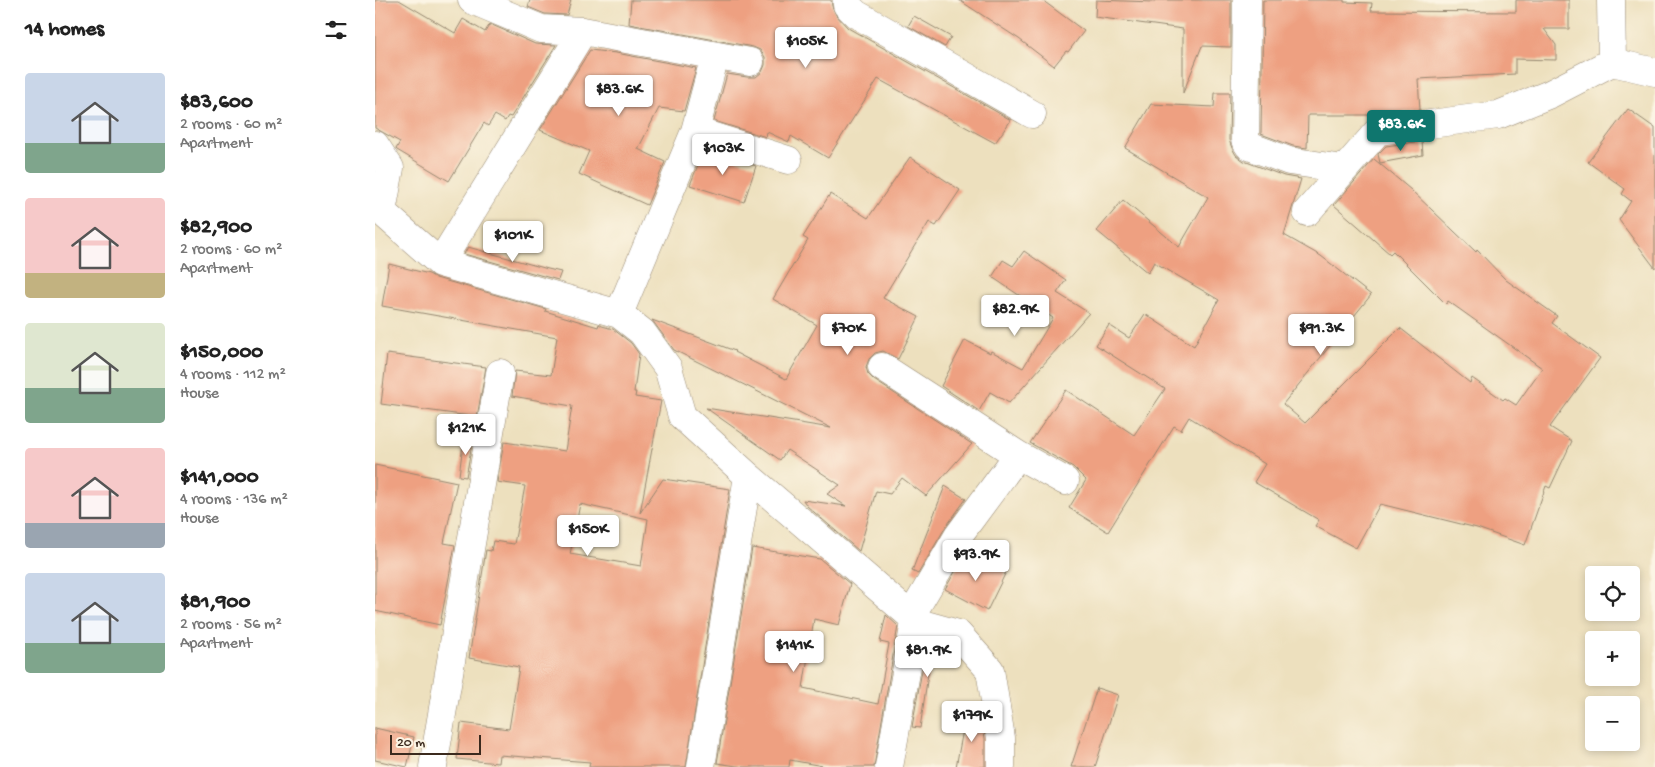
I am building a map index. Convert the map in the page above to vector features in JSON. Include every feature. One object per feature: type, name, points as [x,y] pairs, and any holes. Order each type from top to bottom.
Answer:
[{"type":"street","points":[[471,0],[541,30],[583,32],[750,62]]},
{"type":"street","points":[[847,0],[847,5],[856,14],[1032,114]]},
{"type":"street","points":[[1247,0],[1245,140],[1249,146],[1289,161],[1343,169]]},
{"type":"street","points":[[1611,0],[1612,62]]},
{"type":"street","points":[[440,263],[583,32]]},
{"type":"street","points":[[619,314],[695,131],[715,56]]},
{"type":"street","points":[[1307,212],[1378,131],[1498,115],[1550,94],[1612,62],[1655,72]]},
{"type":"street","points":[[695,131],[789,160]]},
{"type":"street","points":[[375,145],[389,168],[382,212],[440,263],[619,314],[642,332],[667,368],[682,416],[748,476],[913,619],[958,634],[990,670],[1001,738],[1001,767]]},
{"type":"street","points":[[882,367],[1018,455],[1065,482]]},
{"type":"street","points":[[433,767],[500,373]]},
{"type":"street","points":[[889,767],[913,619],[958,536],[1018,455]]},
{"type":"street","points":[[701,767],[748,476]]},
{"type":"building","points":[[375,0],[399,0],[455,33],[463,19],[485,32],[490,24],[535,44],[556,45],[511,117],[508,116],[505,121],[495,115],[488,126],[484,123],[449,181],[397,150],[400,142],[375,128]]},
{"type":"building","points":[[530,0],[571,0],[567,15],[545,14],[528,7]]},
{"type":"building","points":[[631,0],[831,0],[836,15],[848,28],[1011,120],[995,143],[878,79],[828,158],[791,136],[789,142],[767,132],[766,137],[714,121],[727,74],[756,77],[762,72],[765,65],[765,57],[760,50],[753,47],[629,24]]},
{"type":"building","points":[[959,0],[1042,0],[1084,31],[1068,52],[1066,51],[1054,66],[1019,39]]},
{"type":"building","points":[[1096,0],[1155,2],[1155,0],[1231,0],[1231,47],[1202,46],[1183,93],[1183,29],[1095,17]]},
{"type":"building","points":[[1263,0],[1344,0],[1344,2],[1372,3],[1371,11],[1516,12],[1516,0],[1569,0],[1569,29],[1544,29],[1556,45],[1556,60],[1515,59],[1515,74],[1418,79],[1420,110],[1371,118],[1370,115],[1308,115],[1307,148],[1293,146],[1261,134]]},
{"type":"building","points":[[914,16],[951,37],[945,47],[908,26]]},
{"type":"building","points":[[590,50],[696,68],[684,111],[659,108],[638,149],[665,162],[647,205],[579,174],[589,151],[540,130]]},
{"type":"building","points":[[1215,93],[1230,93],[1229,140],[1236,155],[1244,161],[1284,176],[1301,179],[1284,235],[1321,256],[1371,295],[1283,404],[1305,423],[1400,328],[1470,383],[1472,378],[1503,400],[1505,398],[1516,405],[1542,368],[1448,301],[1446,304],[1393,251],[1390,254],[1334,205],[1374,159],[1411,190],[1476,252],[1477,250],[1506,280],[1557,316],[1552,323],[1600,358],[1550,427],[1572,441],[1550,488],[1546,486],[1525,545],[1477,528],[1380,504],[1356,548],[1315,526],[1319,520],[1254,482],[1265,464],[1189,417],[1181,430],[1174,426],[1108,532],[1069,508],[1086,480],[1073,467],[1030,443],[1066,390],[1134,435],[1165,389],[1096,345],[1109,325],[1129,338],[1145,314],[1194,346],[1219,300],[1154,262],[1148,273],[1097,231],[1123,200],[1179,247],[1208,197],[1125,148],[1151,104],[1214,107]]},
{"type":"building","points":[[1628,109],[1655,128],[1655,268],[1619,220],[1631,201],[1622,194],[1625,189],[1588,162]]},
{"type":"building","points":[[1422,141],[1423,155],[1380,163],[1378,154],[1386,146]]},
{"type":"building","points":[[704,150],[756,166],[744,202],[690,185]]},
{"type":"building","points":[[910,157],[960,190],[936,226],[929,222],[883,298],[919,317],[898,359],[883,351],[875,353],[869,359],[866,367],[868,374],[874,380],[972,444],[926,496],[902,478],[890,494],[876,491],[859,551],[807,506],[803,500],[846,506],[827,494],[840,485],[787,450],[780,460],[706,408],[831,428],[674,350],[652,320],[735,351],[786,379],[817,325],[773,299],[808,240],[803,237],[830,194],[868,218]]},
{"type":"building","points":[[468,247],[561,272],[558,280],[464,254]]},
{"type":"building","points":[[1024,251],[1066,280],[1057,293],[1089,313],[1009,403],[990,392],[979,411],[941,386],[965,340],[1023,368],[1053,318],[992,277],[1003,260],[1013,266]]},
{"type":"building","points":[[389,264],[546,309],[545,311],[598,327],[599,324],[613,329],[631,343],[639,354],[635,397],[661,401],[640,513],[663,479],[730,489],[686,767],[589,767],[590,762],[499,755],[498,763],[457,759],[461,723],[509,729],[519,667],[469,658],[486,550],[491,551],[493,541],[514,544],[525,486],[497,482],[504,442],[565,451],[572,406],[512,396],[515,371],[551,375],[557,337],[382,306]],"holes":[[[580,504],[648,519],[641,566],[570,554]]]},
{"type":"building","points":[[387,354],[486,367],[477,417],[381,404]]},
{"type":"building","points":[[464,436],[473,438],[466,477],[459,476]]},
{"type":"building","points":[[375,465],[457,482],[444,543],[455,545],[440,625],[375,611]]},
{"type":"building","points":[[945,486],[966,499],[945,528],[918,574],[912,571]]},
{"type":"building","points":[[752,548],[820,559],[850,584],[839,625],[814,619],[803,688],[878,704],[889,644],[880,642],[886,615],[898,626],[874,767],[828,767],[790,760],[789,767],[743,767],[717,763]]},
{"type":"building","points":[[966,553],[1006,572],[987,611],[945,589]]},
{"type":"building","points":[[927,642],[949,648],[959,658],[931,654],[920,728],[912,727]]},
{"type":"building","points":[[1097,688],[1118,695],[1095,767],[1071,767]]},
{"type":"building","points":[[966,714],[982,716],[985,739],[985,767],[956,767]]},
{"type":"building","points":[[375,728],[414,737],[407,767],[375,760]]}]
